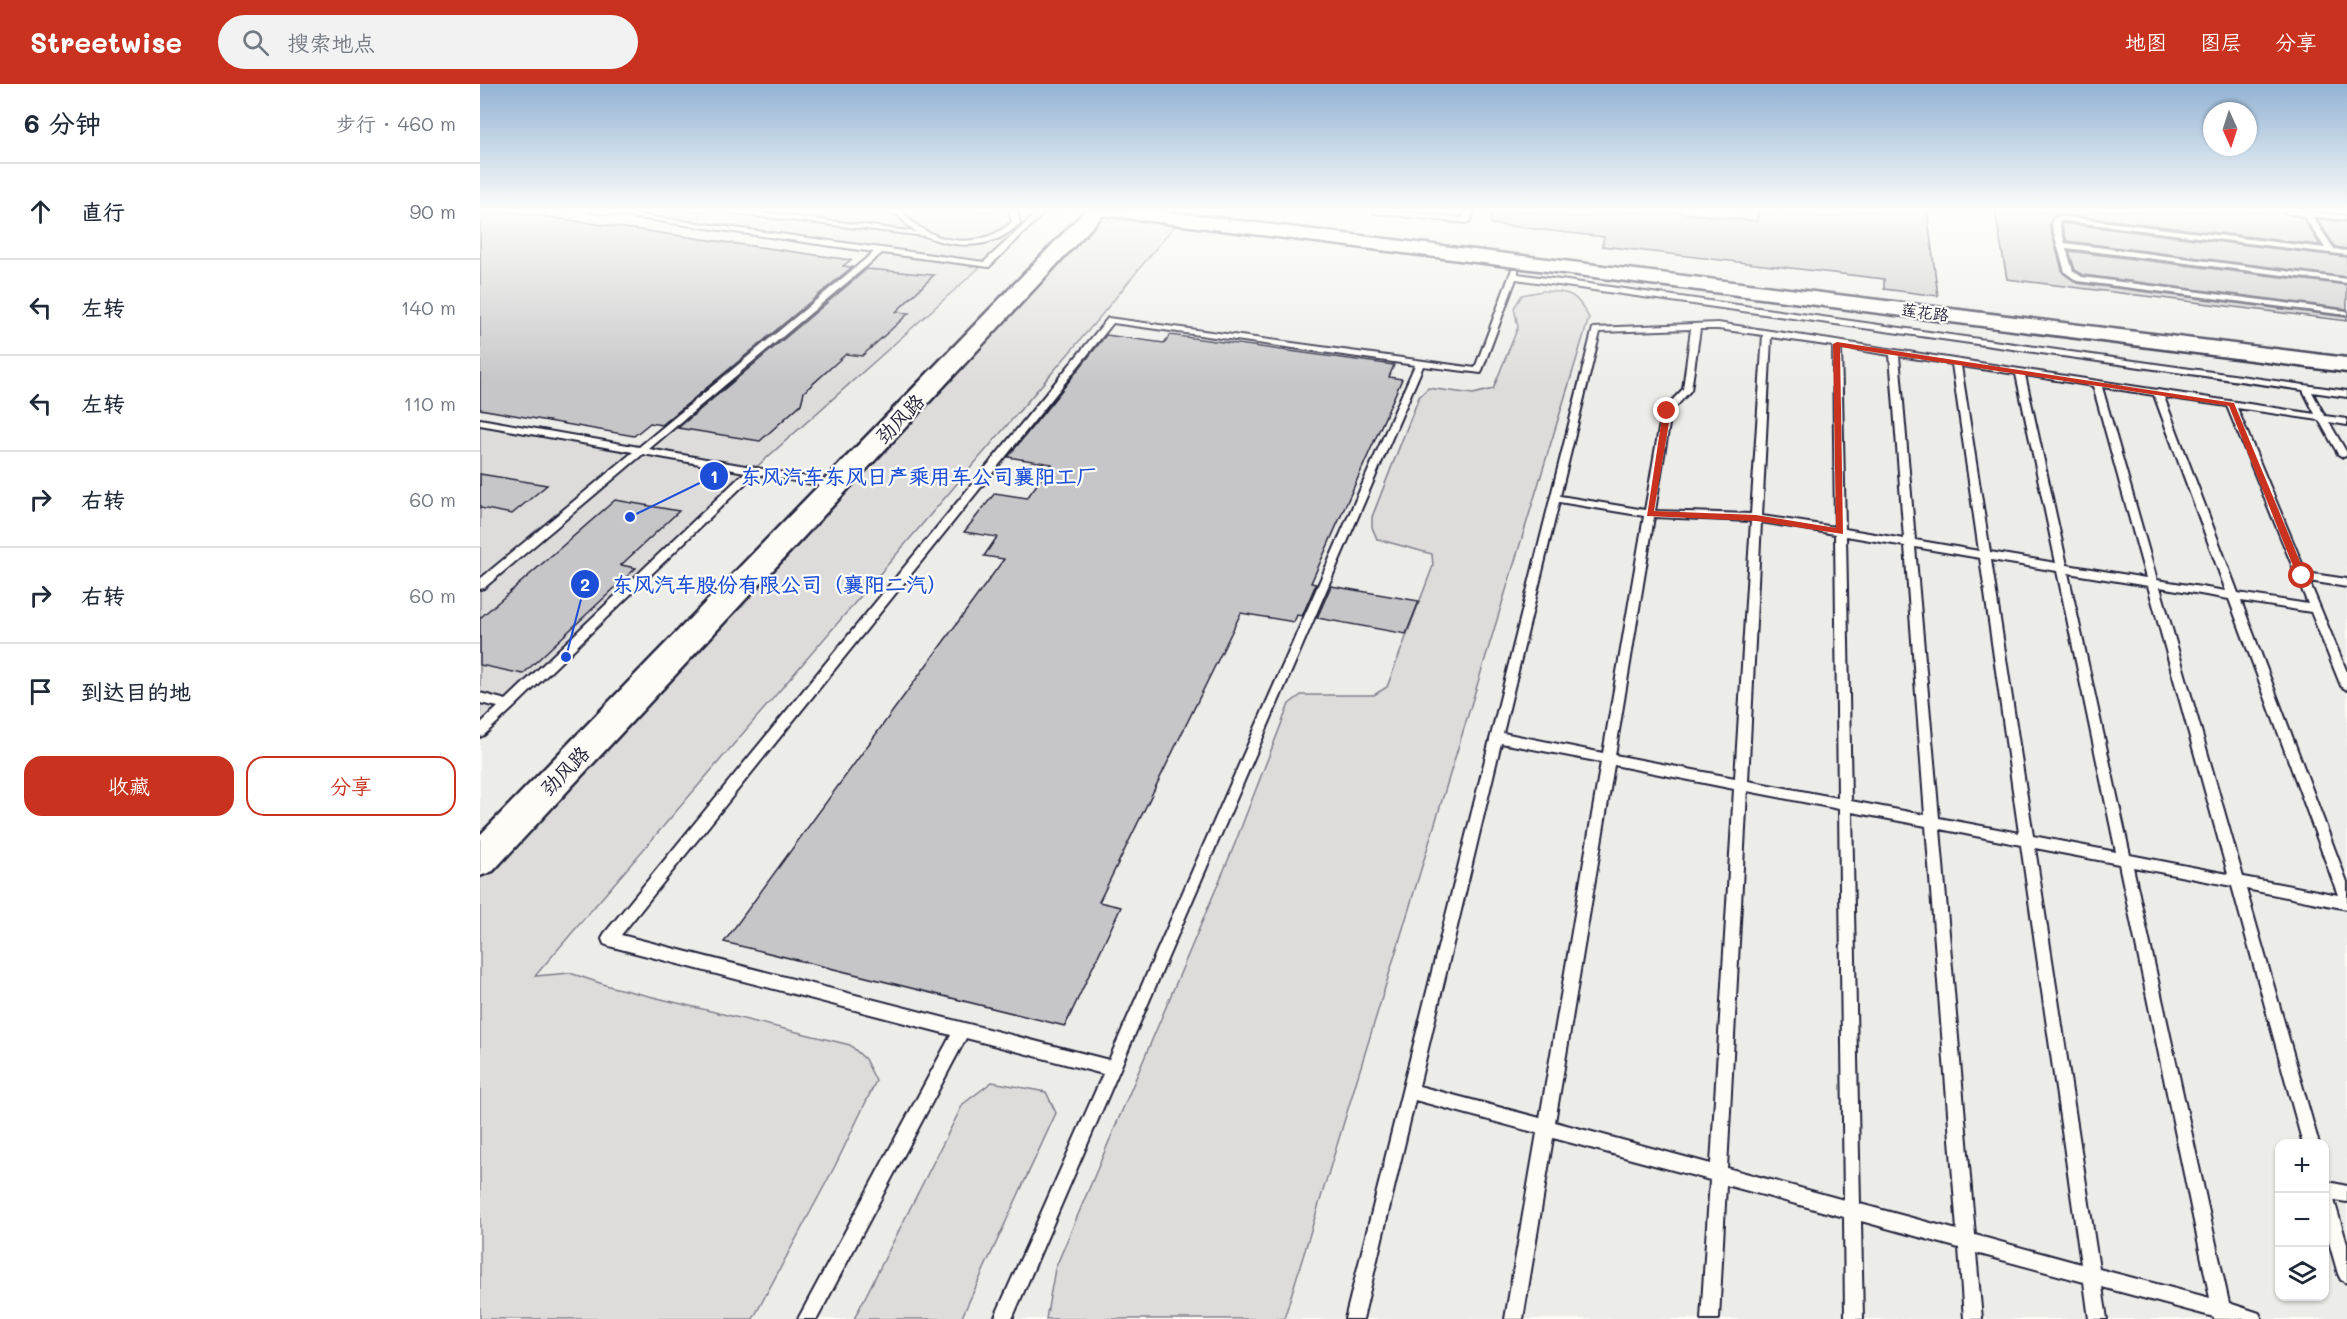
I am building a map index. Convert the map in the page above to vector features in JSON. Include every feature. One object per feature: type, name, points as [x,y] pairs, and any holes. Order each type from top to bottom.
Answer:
[{"type":"street","name":"劲风路","points":[[480,830],[824,483],[1027,269]]},
{"type":"street","name":"劲风路","points":[[480,860],[1041,269]]},
{"type":"street","name":"莲花路","points":[[1516,269],[2347,365]]},
{"type":"lane","points":[[480,585],[859,269]]},
{"type":"lane","points":[[1113,1069],[609,939],[1111,320],[1478,371],[1516,269],[2347,394]]},
{"type":"lane","points":[[2068,269],[2069,272],[2080,279],[2347,313]]},
{"type":"lane","points":[[2249,269],[2347,281]]},
{"type":"lane","points":[[1354,1319],[1596,330],[1718,326],[2347,422]]},
{"type":"lane","points":[[1514,1319],[1667,411],[1687,390],[1696,327]]},
{"type":"lane","points":[[1710,1319],[1767,333]]},
{"type":"lane","points":[[1837,344],[1854,1319]]},
{"type":"lane","points":[[1894,353],[1973,1319]]},
{"type":"lane","points":[[1956,362],[2098,1319]]},
{"type":"lane","points":[[1003,1319],[1420,363]]},
{"type":"lane","points":[[2020,372],[2222,1315]]},
{"type":"lane","points":[[2097,384],[2310,1139]]},
{"type":"lane","points":[[2306,388],[2346,457]]},
{"type":"lane","points":[[2158,393],[2347,901]]},
{"type":"lane","points":[[2232,405],[2347,686]]},
{"type":"lane","points":[[480,422],[824,483]]},
{"type":"lane","points":[[480,732],[752,471]]},
{"type":"lane","points":[[1555,498],[1650,514],[1756,518],[2315,609]]},
{"type":"lane","points":[[2302,576],[2347,584]]},
{"type":"lane","points":[[480,698],[509,705]]},
{"type":"lane","points":[[1497,737],[2124,860],[2347,901]]},
{"type":"lane","points":[[807,1319],[962,1030]]},
{"type":"lane","points":[[1410,1091],[2091,1275],[2222,1315],[2253,1319]]},
{"type":"lane","points":[[2329,1192],[2347,1194]]},
{"type":"lane","points":[[2326,1193],[2347,1274]]},
{"type":"shaded area","points":[[480,269],[2347,269],[2347,1319],[480,1319]]},
{"type":"shaded area","points":[[860,269],[978,269],[752,471],[480,732],[480,422],[640,450]]},
{"type":"shaded area","points":[[1041,269],[1139,269],[535,976],[570,973],[612,987],[850,1045],[865,1059],[876,1081],[835,1166],[753,1319],[480,1319],[480,859]]},
{"type":"shaded area","points":[[1542,291],[1571,295],[1580,303],[1589,318],[1284,1319],[1046,1319],[1055,1269],[1232,851],[1289,704],[1301,695],[1374,695],[1387,687],[1433,566],[1432,554],[1377,539],[1372,527],[1372,517],[1419,397],[1428,388],[1473,394],[1493,389],[1518,327],[1514,308],[1522,295]]},
{"type":"shaded area","points":[[992,1082],[1046,1092],[1056,1113],[961,1319],[854,1319],[963,1104]]},
{"type":"building","points":[[480,269],[850,269],[662,425],[650,423],[634,436],[480,409]]},
{"type":"building","points":[[867,269],[934,275],[896,312],[909,313],[862,356],[846,354],[804,392],[801,404],[760,441],[678,428]]},
{"type":"building","points":[[1795,269],[1934,269],[1938,296],[1884,289],[1884,279]]},
{"type":"building","points":[[2005,269],[2062,269],[2063,273],[2077,283],[2347,317],[2347,321],[2007,279]]},
{"type":"building","points":[[2213,269],[2347,285],[2347,309],[2083,275],[2075,270]]},
{"type":"building","points":[[2282,269],[2347,269],[2347,277]]},
{"type":"building","points":[[1106,335],[1164,343],[1170,335],[1394,365],[1389,377],[1402,379],[1311,583],[1316,584],[1302,616],[1297,615],[1294,622],[1241,613],[1099,902],[1121,907],[1065,1026],[724,942],[1004,559],[984,556],[997,537],[964,532],[995,493],[1027,498],[1052,464],[1008,457]]},
{"type":"building","points":[[480,474],[547,485],[512,514],[480,508]]},
{"type":"building","points":[[615,500],[679,511],[621,565],[636,568],[523,674],[480,665],[480,618]]},
{"type":"building","points":[[1331,586],[1419,601],[1406,634],[1317,618]]},
{"type":"place","name":"东风汽车东风日产乘用车公司襄阳工厂","points":[[630,517]]},
{"type":"place","name":"东风汽车股份有限公司（襄阳二汽）","points":[[566,657]]},
{"type":"route","points":[[1667,411],[1650,514],[1756,518],[1840,532],[1837,344],[2232,405],[2302,576]]}]
